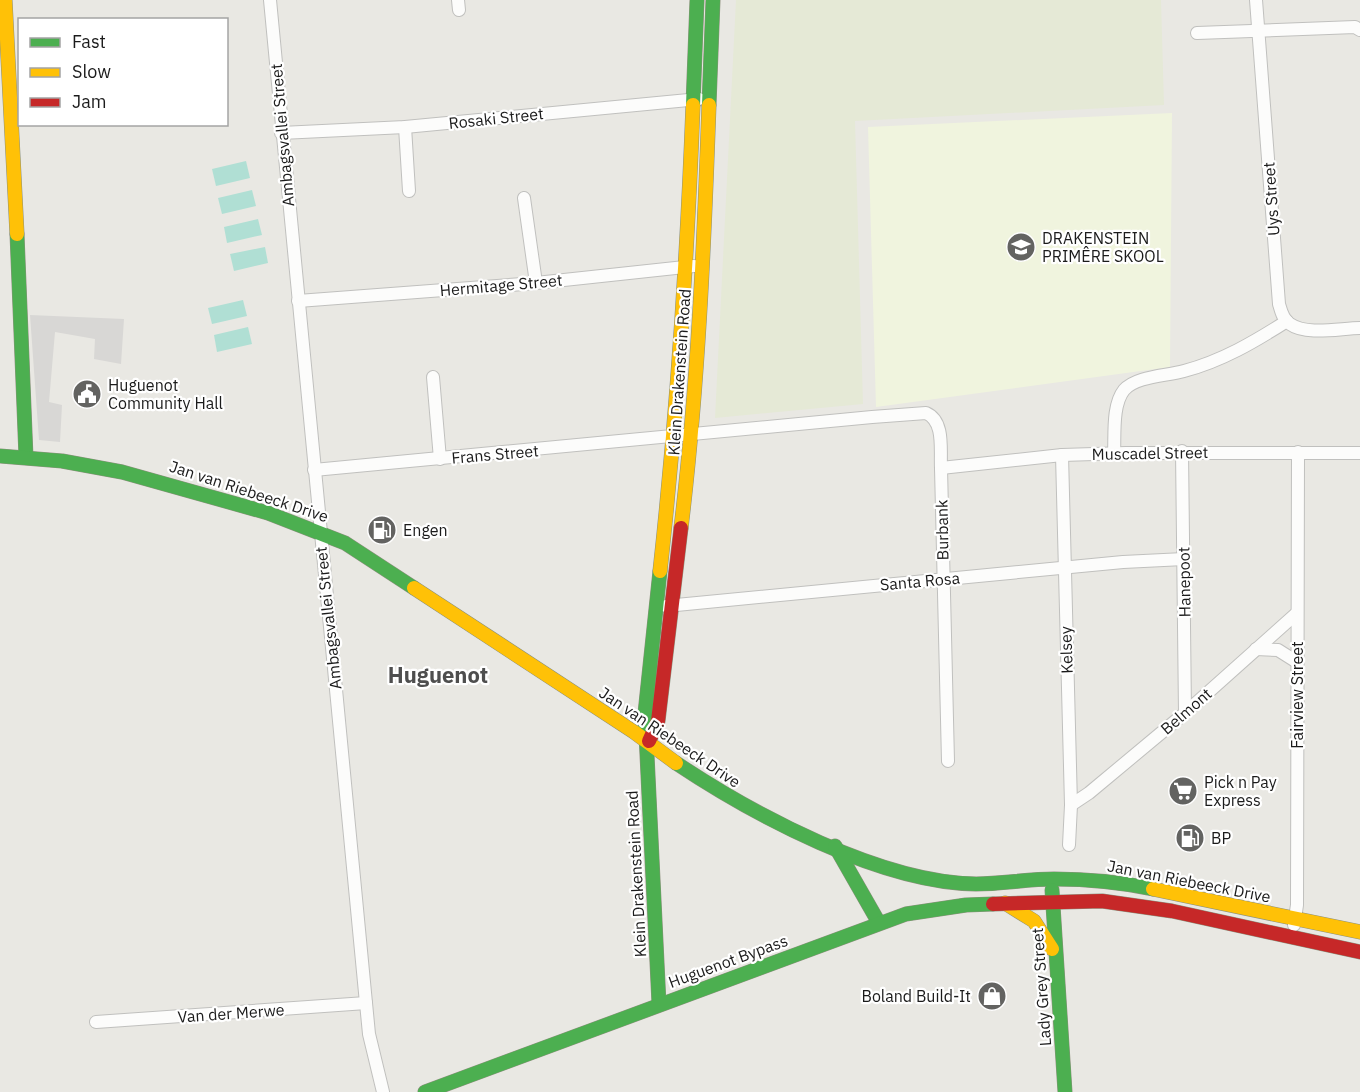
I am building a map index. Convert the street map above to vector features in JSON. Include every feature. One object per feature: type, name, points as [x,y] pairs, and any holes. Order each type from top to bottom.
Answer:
[{"type":"main road","points":[[5,0],[26,456]]},
{"type":"main road","name":"Klein Drakenstein Road","points":[[659,1004],[645,713],[675,437],[687,266],[697,0]]},
{"type":"main road","name":"Klein Drakenstein Road","points":[[648,742],[658,721],[692,436],[703,265],[713,0]]},
{"type":"main road","name":"Jan van Riebeeck Drive","points":[[0,456],[26,456],[141,475],[216,495],[319,530],[345,543],[735,800],[789,829],[894,870],[939,880],[976,884],[1052,879],[1099,880],[1360,932]]},
{"type":"main road","points":[[835,846],[879,923]]},
{"type":"main road","name":"Lady Grey Street","points":[[1052,879],[1054,953],[1065,1092]]},
{"type":"main road","name":"Jan van Riebeeck Drive","points":[[1051,902],[1102,901],[1125,904],[1360,952]]},
{"type":"main road","name":"Huguenot Bypass","points":[[425,1092],[879,923],[937,908],[1051,902]]},
{"type":"main road","points":[[1005,903],[1034,921],[1054,953]]},
{"type":"street","name":"Ambagsvallei Street","points":[[270,0],[369,1034],[383,1092]]},
{"type":"street","name":"Uys Street","points":[[1256,0],[1279,304],[1287,321]]},
{"type":"street","points":[[1197,33],[1358,26]]},
{"type":"street","name":"Rosaki Street","points":[[281,133],[405,127],[710,98]]},
{"type":"street","points":[[405,127],[409,191]]},
{"type":"street","points":[[0,182],[14,179]]},
{"type":"street","points":[[524,198],[536,283]]},
{"type":"street","name":"Hermitage Street","points":[[298,301],[536,283],[703,265]]},
{"type":"street","points":[[1114,453],[1117,409],[1120,397],[1126,388],[1141,381],[1184,372],[1224,358],[1287,321],[1290,325],[1307,329],[1360,328]]},
{"type":"street","points":[[433,377],[440,459]]},
{"type":"street","name":"Burbank","points":[[692,436],[926,413],[936,420],[939,427],[941,468],[948,760]]},
{"type":"street","name":"Frans Street","points":[[314,470],[692,436]]},
{"type":"street","name":"Muscadel Street","points":[[941,468],[1114,453],[1182,451],[1360,453]]},
{"type":"street","name":"Hanepoot","points":[[1182,451],[1185,713]]},
{"type":"street","name":"Fairview Street","points":[[1293,937],[1297,905],[1298,452]]},
{"type":"street","name":"Kelsey","points":[[1062,456],[1071,805],[1069,845]]},
{"type":"street","name":"Santa Rosa","points":[[656,606],[1184,559]]},
{"type":"street","name":"Belmont","points":[[1071,805],[1089,793],[1185,713],[1297,613]]},
{"type":"street","points":[[1256,649],[1278,650],[1297,662]]},
{"type":"street","name":"Van der Merwe","points":[[96,1022],[366,1003]]},
{"type":"shaded area","points":[[736,0],[1161,0],[1164,105],[855,121],[863,404],[715,418]]},
{"type":"shaded area","name":"DRAKENSTEIN PRIMÊRE SKOOL","points":[[1172,113],[1170,367],[876,407],[868,127]]},
{"type":"shaded area","points":[[246,161],[250,178],[216,186],[212,169]]},
{"type":"shaded area","points":[[252,190],[256,206],[222,214],[218,198]]},
{"type":"shaded area","points":[[258,219],[262,235],[227,243],[224,227]]},
{"type":"shaded area","points":[[265,247],[268,263],[234,271],[230,254]]},
{"type":"shaded area","points":[[243,300],[247,316],[212,324],[208,308]]},
{"type":"shaded area","points":[[30,315],[124,319],[121,364],[94,359],[95,339],[55,332],[49,402],[62,405],[60,442],[39,440]]},
{"type":"shaded area","points":[[248,327],[252,344],[217,352],[214,335]]},
{"type":"traffic: fast","points":[[693,105],[697,0]]},
{"type":"traffic: fast","points":[[709,105],[713,0]]},
{"type":"traffic: fast","points":[[17,234],[26,457]]},
{"type":"traffic: fast","points":[[0,456],[62,461],[122,472],[268,513],[345,543],[414,588]]},
{"type":"traffic: fast","points":[[659,1004],[645,713],[660,571]]},
{"type":"traffic: fast","points":[[676,763],[742,804],[780,824],[820,843],[900,872],[939,881],[976,884],[1066,879],[1091,880],[1153,889]]},
{"type":"traffic: fast","points":[[835,846],[879,923]]},
{"type":"traffic: fast","points":[[1052,890],[1065,1092]]},
{"type":"traffic: fast","points":[[425,1092],[906,914],[966,905],[993,904]]},
{"type":"traffic: slow","points":[[5,0],[17,234]]},
{"type":"traffic: slow","points":[[660,571],[681,338],[693,105]]},
{"type":"traffic: slow","points":[[681,528],[696,369],[709,105]]},
{"type":"traffic: slow","points":[[414,588],[634,732],[676,763]]},
{"type":"traffic: slow","points":[[1153,889],[1360,932]]},
{"type":"traffic: slow","points":[[1005,903],[1034,921],[1052,949]]},
{"type":"traffic: jam","points":[[649,741],[658,721],[681,528]]},
{"type":"traffic: jam","points":[[993,904],[1102,901],[1172,911],[1360,952]]},
{"type":"place","name":"DRAKENSTEIN PRIMÊRE SKOOL","points":[[1021,247]]},
{"type":"place","name":"Huguenot Community Hall","points":[[87,394]]},
{"type":"place","name":"Engen","points":[[382,530]]},
{"type":"place","name":"Pick n Pay Express","points":[[1183,791]]},
{"type":"place","name":"BP","points":[[1190,838]]},
{"type":"place","name":"Boland Build-It","points":[[992,996]]},
{"type":"district","name":"Huguenot","points":[[438,675]]}]
